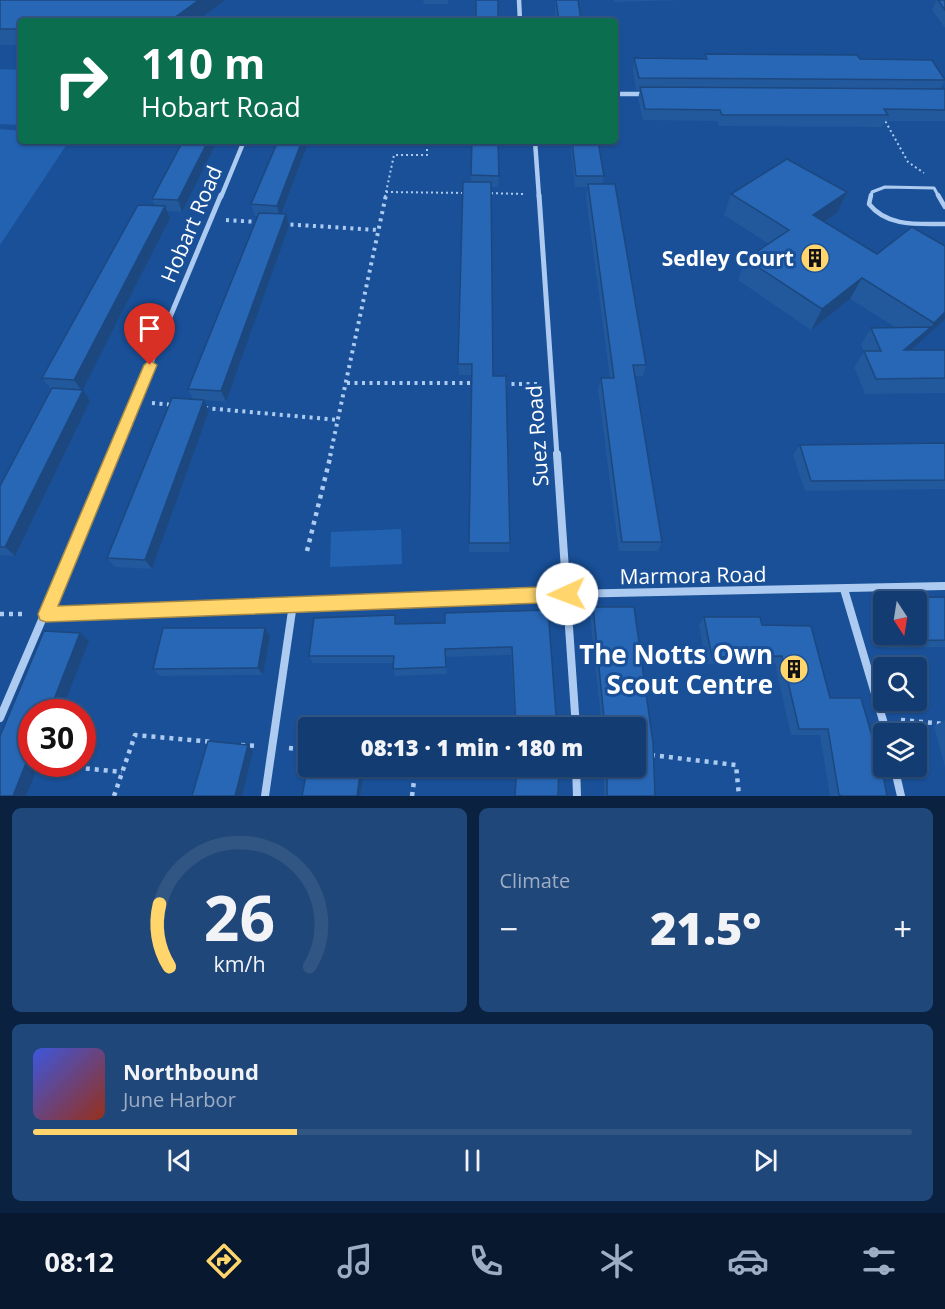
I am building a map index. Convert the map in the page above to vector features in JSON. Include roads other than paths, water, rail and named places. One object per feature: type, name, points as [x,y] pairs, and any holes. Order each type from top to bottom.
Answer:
[{"type":"street","points":[[519,0],[520,18]]},
{"type":"street","points":[[618,94],[651,94]]},
{"type":"street","name":"Hobart Road","points":[[0,718],[46,614],[243,144]]},
{"type":"street","name":"Suez Road","points":[[535,144],[575,717]]},
{"type":"street","name":"Marmora Road","points":[[46,614],[567,594],[945,586]]},
{"type":"street","points":[[844,589],[885,723]]},
{"type":"street","points":[[265,796],[293,604]]},
{"type":"street","points":[[576,777],[577,796]]},
{"type":"street","points":[[897,777],[901,796]]},
{"type":"lane","points":[[945,207],[934,188],[885,187],[872,192],[869,204],[874,212],[887,220],[945,224]]},
{"type":"place","name":"Sedley Court","points":[[815,258]]},
{"type":"place","name":"The Notts Own Scout Centre","points":[[794,669]]}]
